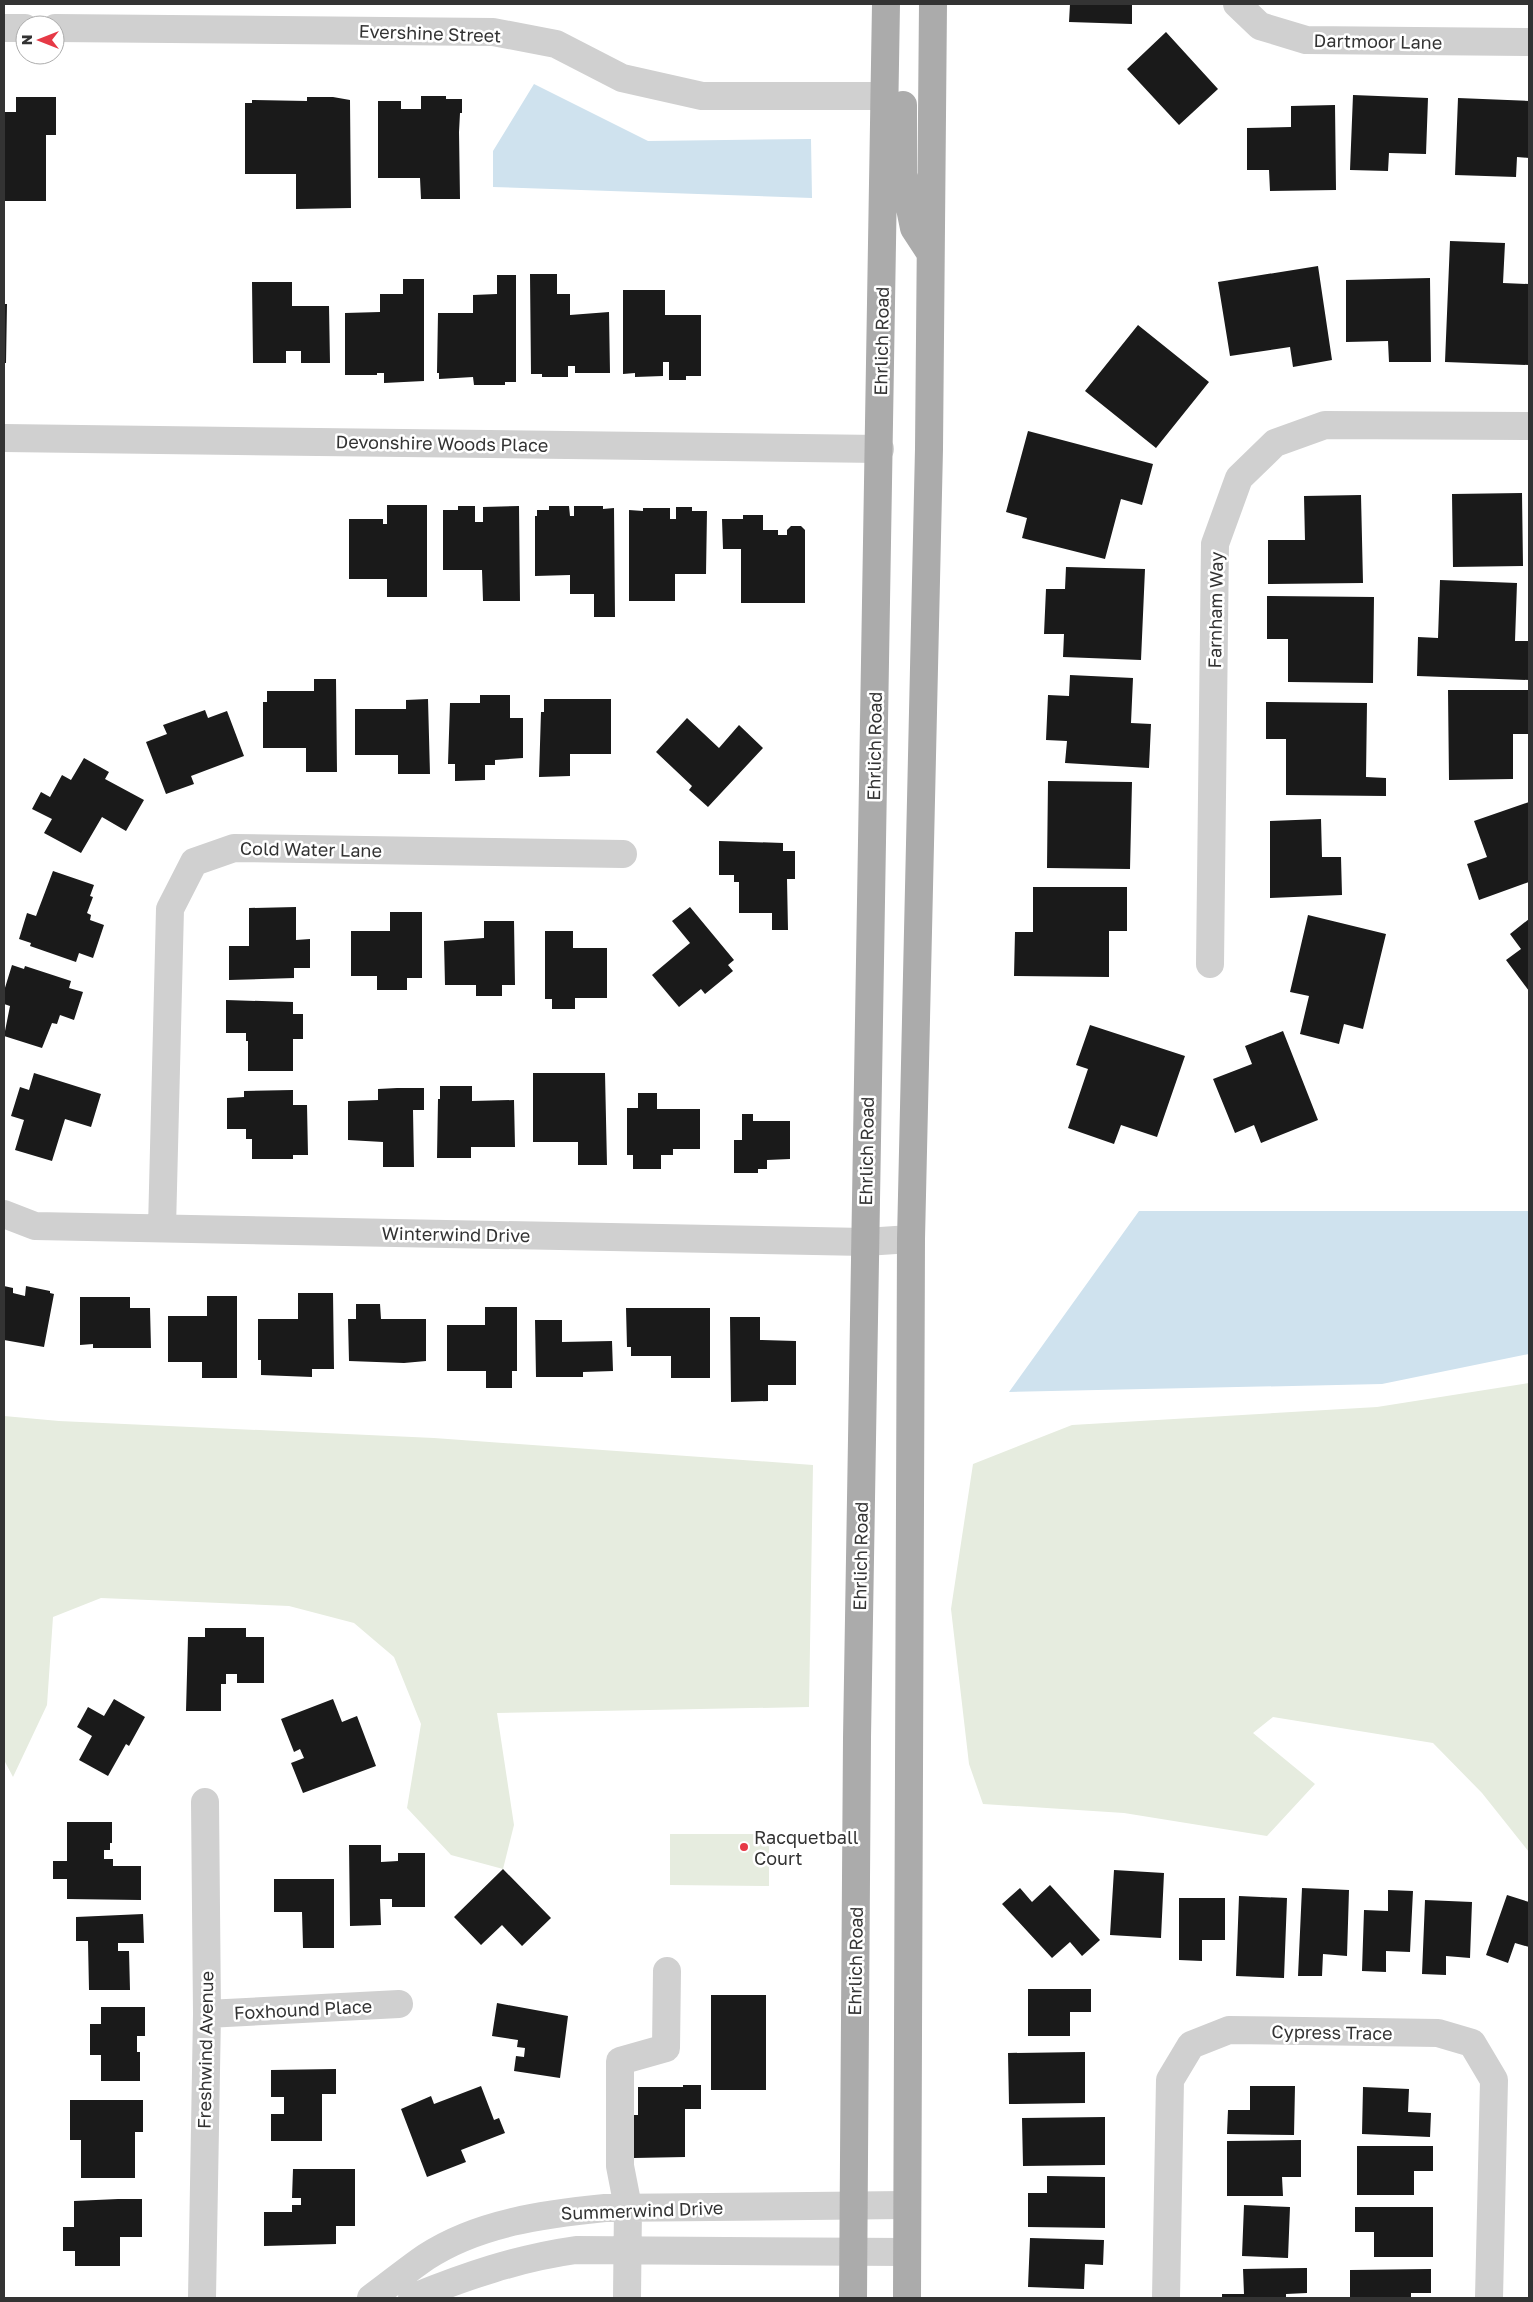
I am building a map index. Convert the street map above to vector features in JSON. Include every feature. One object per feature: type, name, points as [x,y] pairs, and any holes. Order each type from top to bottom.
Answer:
[{"type":"main road","name":"Ehrlich Road","points":[[853,2298],[852,2205],[864,1242],[880,449],[886,4]]},
{"type":"main road","points":[[904,4],[903,174],[914,228],[931,255]]},
{"type":"main road","points":[[906,2298],[911,1239],[928,469],[933,4]]},
{"type":"street","name":"Dartmoor Lane","points":[[1238,4],[1260,26],[1306,40],[1529,42]]},
{"type":"street","name":"Evershine Street","points":[[65,28],[492,32],[556,44],[622,78],[702,96],[884,96]]},
{"type":"street","name":"Farnham Way","points":[[1210,964],[1215,544],[1239,478],[1275,443],[1325,425],[1529,426]]},
{"type":"street","name":"Devonshire Woods Place","points":[[4,438],[880,449]]},
{"type":"street","name":"Cold Water Lane","points":[[162,1228],[170,908],[194,862],[234,848],[623,854]]},
{"type":"street","name":"Winterwind Drive","points":[[4,1214],[35,1226],[864,1242],[911,1239]]},
{"type":"street","name":"Freshwind Avenue","points":[[202,2298],[207,2014],[205,1802]]},
{"type":"street","points":[[627,2298],[628,2207],[620,2166],[620,2061],[666,2048],[667,1971]]},
{"type":"street","name":"Foxhound Place","points":[[207,2014],[399,2004]]},
{"type":"street","name":"Cypress Trace","points":[[1166,2298],[1170,2080],[1191,2045],[1229,2030],[1438,2033],[1472,2043],[1494,2080],[1489,2298]]},
{"type":"street","name":"Summerwind Drive","points":[[371,2298],[427,2256],[470,2235],[513,2221],[559,2212],[628,2207],[906,2205]]},
{"type":"street","points":[[412,2298],[459,2279],[534,2256],[576,2250],[906,2252]]},
{"type":"shaded area","points":[[1529,1383],[1529,1852],[1482,1793],[1433,1743],[1273,1717],[1253,1733],[1315,1784],[1267,1836],[1124,1813],[983,1804],[969,1764],[951,1609],[973,1464],[1072,1425],[1377,1407]]},
{"type":"shaded area","points":[[4,1416],[59,1421],[434,1438],[813,1465],[809,1707],[497,1713],[514,1825],[503,1869],[451,1855],[407,1808],[421,1724],[394,1657],[354,1623],[289,1606],[101,1598],[53,1617],[47,1705],[13,1777],[4,1760]]},
{"type":"shaded area","points":[[670,1834],[769,1834],[769,1886],[670,1885]]},
{"type":"water","points":[[534,84],[648,141],[811,139],[812,198],[493,187],[493,151]]},
{"type":"water","points":[[1139,1211],[1529,1211],[1529,1354],[1382,1384],[1009,1392]]},
{"type":"building","points":[[1070,4],[1132,4],[1132,24],[1069,22]]},
{"type":"building","points":[[1166,32],[1218,89],[1179,125],[1127,69]]},
{"type":"building","points":[[1353,95],[1428,98],[1426,154],[1389,153],[1388,171],[1350,170]]},
{"type":"building","points":[[421,96],[446,96],[446,99],[462,99],[459,132],[460,199],[421,199],[420,178],[378,178],[378,101],[401,101],[401,109],[421,109]]},
{"type":"building","points":[[16,97],[56,97],[56,135],[46,135],[46,201],[4,201],[4,112],[16,112]]},
{"type":"building","points":[[307,97],[333,97],[350,100],[351,208],[296,209],[296,174],[245,174],[245,103],[252,103],[252,100],[307,101]]},
{"type":"building","points":[[1458,98],[1529,101],[1529,158],[1517,157],[1516,177],[1455,175]]},
{"type":"building","points":[[1335,105],[1336,190],[1270,191],[1269,170],[1247,170],[1247,128],[1291,127],[1291,106]]},
{"type":"building","points":[[1450,241],[1505,243],[1503,283],[1529,284],[1529,365],[1445,362]]},
{"type":"building","points":[[1318,266],[1332,360],[1293,367],[1290,347],[1230,356],[1218,282]]},
{"type":"building","points":[[530,274],[557,274],[557,294],[570,294],[570,315],[609,312],[610,373],[575,373],[575,366],[568,366],[568,377],[542,377],[542,374],[531,374]]},
{"type":"building","points":[[497,275],[516,275],[516,382],[505,382],[505,385],[474,385],[473,377],[439,379],[439,373],[437,373],[438,313],[473,313],[473,295],[497,294]]},
{"type":"building","points":[[1430,278],[1431,362],[1389,362],[1388,341],[1346,342],[1346,280]]},
{"type":"building","points":[[403,279],[424,279],[424,381],[384,383],[384,373],[377,373],[377,375],[345,375],[345,313],[380,312],[380,294],[403,294]]},
{"type":"building","points":[[252,282],[292,282],[292,306],[329,306],[330,363],[301,363],[301,351],[286,351],[286,363],[253,363]]},
{"type":"building","points":[[623,290],[665,290],[665,315],[701,315],[701,376],[686,376],[686,380],[669,380],[669,362],[663,362],[663,376],[635,377],[635,373],[623,374]]},
{"type":"building","points":[[4,304],[7,304],[6,363],[4,363]]},
{"type":"building","points":[[1138,325],[1209,382],[1156,448],[1085,391]]},
{"type":"building","points":[[1028,431],[1153,464],[1142,505],[1121,499],[1105,559],[1022,538],[1027,518],[1006,512]]},
{"type":"building","points":[[1522,493],[1523,566],[1453,567],[1452,494]]},
{"type":"building","points":[[1361,495],[1363,583],[1268,584],[1268,540],[1305,540],[1304,496]]},
{"type":"building","points":[[387,505],[427,505],[427,597],[387,597],[387,579],[349,579],[349,519],[383,519],[383,524],[387,524]]},
{"type":"building","points":[[458,506],[475,506],[475,522],[483,522],[483,507],[519,506],[520,601],[483,601],[482,570],[443,570],[443,510],[458,510]]},
{"type":"building","points":[[549,506],[569,506],[570,516],[574,516],[574,506],[603,506],[603,509],[614,508],[615,617],[594,617],[594,594],[570,594],[570,575],[535,576],[535,516],[537,516],[537,510],[549,510]]},
{"type":"building","points":[[676,507],[692,507],[692,511],[707,511],[706,574],[675,574],[675,601],[629,601],[629,510],[643,511],[643,508],[670,508],[670,519],[676,519]]},
{"type":"building","points":[[743,515],[763,515],[763,530],[778,530],[778,535],[787,535],[787,530],[791,526],[801,526],[805,530],[805,603],[741,603],[741,549],[723,549],[722,519],[743,519]]},
{"type":"building","points":[[1066,567],[1145,569],[1141,660],[1063,657],[1064,634],[1044,634],[1046,589],[1065,589]]},
{"type":"building","points":[[1440,580],[1517,583],[1515,641],[1529,641],[1529,680],[1417,676],[1418,637],[1438,638]]},
{"type":"building","points":[[1267,596],[1374,597],[1373,683],[1288,682],[1288,639],[1267,639]]},
{"type":"building","points":[[1070,675],[1133,678],[1131,723],[1151,724],[1149,768],[1065,763],[1067,741],[1046,740],[1048,695],[1069,696]]},
{"type":"building","points":[[314,679],[336,679],[337,772],[306,772],[306,748],[263,748],[263,702],[267,702],[267,691],[314,691]]},
{"type":"building","points":[[1448,690],[1529,690],[1529,734],[1513,734],[1513,779],[1449,780]]},
{"type":"building","points":[[480,695],[510,695],[510,718],[523,718],[523,758],[495,760],[495,765],[485,765],[485,780],[455,781],[455,764],[448,764],[450,703],[480,703]]},
{"type":"building","points":[[428,699],[430,774],[398,774],[398,755],[355,755],[355,709],[406,709],[406,700]]},
{"type":"building","points":[[544,699],[611,699],[611,754],[570,754],[570,776],[539,777],[541,712],[544,712]]},
{"type":"building","points":[[1266,702],[1367,703],[1366,777],[1386,778],[1386,796],[1286,795],[1286,739],[1266,739]]},
{"type":"building","points":[[205,710],[208,718],[227,711],[244,756],[191,776],[194,784],[166,794],[146,742],[167,734],[163,725]]},
{"type":"building","points":[[687,718],[719,748],[739,725],[763,748],[708,807],[689,790],[692,786],[656,752]]},
{"type":"building","points":[[84,758],[109,772],[105,779],[144,800],[126,831],[102,817],[81,853],[44,833],[52,819],[32,809],[41,792],[50,797],[62,775],[71,780]]},
{"type":"building","points":[[1048,781],[1132,782],[1130,869],[1047,868]]},
{"type":"building","points":[[1529,802],[1529,882],[1479,900],[1467,864],[1487,857],[1474,821]]},
{"type":"building","points":[[1321,819],[1322,857],[1341,857],[1342,895],[1270,898],[1270,821]]},
{"type":"building","points":[[719,841],[783,843],[783,851],[795,851],[795,879],[787,879],[788,930],[772,930],[772,913],[739,913],[739,882],[734,882],[734,875],[719,875]]},
{"type":"building","points":[[53,871],[94,885],[90,896],[93,897],[87,913],[91,915],[90,920],[104,925],[93,958],[79,953],[76,962],[30,946],[31,943],[19,939],[27,913],[36,916]]},
{"type":"building","points":[[1033,887],[1127,887],[1127,931],[1109,931],[1109,977],[1014,976],[1015,932],[1033,932]]},
{"type":"building","points":[[296,907],[296,940],[310,939],[310,968],[294,968],[294,978],[229,980],[229,946],[249,946],[249,908]]},
{"type":"building","points":[[690,907],[734,960],[728,965],[733,971],[705,994],[701,989],[679,1007],[652,975],[690,943],[672,921]]},
{"type":"building","points":[[390,912],[422,912],[422,978],[407,978],[407,990],[377,990],[377,976],[351,976],[351,931],[390,931]]},
{"type":"building","points":[[1308,915],[1386,934],[1363,1029],[1344,1024],[1339,1044],[1300,1034],[1309,996],[1290,992]]},
{"type":"building","points":[[1529,919],[1529,991],[1506,960],[1521,949],[1510,934]]},
{"type":"building","points":[[484,921],[514,921],[515,985],[502,985],[502,996],[476,996],[476,985],[445,985],[444,941],[484,938]]},
{"type":"building","points":[[545,931],[573,931],[573,948],[607,948],[607,998],[575,998],[575,1009],[552,1009],[552,999],[545,999]]},
{"type":"building","points":[[12,965],[24,969],[25,966],[71,981],[69,988],[83,992],[74,1020],[60,1015],[57,1024],[52,1023],[42,1048],[4,1036],[10,1006],[4,1004],[4,991]]},
{"type":"building","points":[[226,1000],[293,1002],[293,1014],[303,1014],[303,1039],[293,1039],[293,1071],[248,1071],[248,1041],[246,1041],[246,1033],[226,1033]]},
{"type":"building","points":[[1090,1025],[1185,1056],[1157,1137],[1121,1125],[1114,1144],[1068,1128],[1088,1069],[1076,1065]]},
{"type":"building","points":[[1283,1031],[1318,1120],[1261,1143],[1254,1125],[1235,1133],[1213,1079],[1252,1064],[1245,1046]]},
{"type":"building","points":[[34,1073],[101,1094],[91,1127],[65,1119],[52,1161],[15,1150],[24,1120],[11,1116],[20,1087],[29,1090]]},
{"type":"building","points":[[533,1073],[605,1073],[607,1165],[578,1165],[578,1142],[533,1142]]},
{"type":"building","points":[[440,1086],[472,1086],[472,1101],[514,1100],[515,1147],[471,1147],[471,1158],[437,1158]]},
{"type":"building","points":[[424,1088],[424,1110],[413,1110],[414,1167],[383,1167],[383,1142],[348,1140],[348,1101],[378,1100],[378,1089]]},
{"type":"building","points":[[293,1090],[293,1105],[307,1105],[308,1155],[293,1155],[293,1159],[252,1159],[252,1139],[246,1139],[246,1129],[227,1129],[227,1098],[244,1097],[244,1091]]},
{"type":"building","points":[[638,1093],[657,1093],[657,1109],[700,1109],[700,1149],[673,1149],[673,1155],[661,1155],[661,1169],[633,1169],[633,1155],[627,1155],[627,1108],[638,1108]]},
{"type":"building","points":[[742,1114],[753,1114],[753,1121],[790,1121],[790,1159],[767,1160],[767,1169],[758,1169],[758,1173],[734,1173],[734,1140],[742,1140]]},
{"type":"building","points":[[4,1286],[13,1288],[13,1293],[25,1296],[26,1286],[50,1291],[50,1293],[54,1294],[44,1347],[4,1340]]},
{"type":"building","points":[[298,1293],[333,1293],[334,1369],[312,1369],[312,1377],[261,1375],[261,1360],[258,1360],[258,1319],[298,1319]]},
{"type":"building","points":[[207,1296],[237,1296],[237,1378],[202,1378],[202,1362],[168,1362],[168,1316],[207,1316]]},
{"type":"building","points":[[80,1297],[130,1297],[130,1308],[150,1308],[151,1348],[93,1348],[93,1344],[80,1345]]},
{"type":"building","points":[[356,1304],[380,1304],[381,1319],[426,1319],[426,1361],[404,1363],[349,1361],[348,1319],[356,1319]]},
{"type":"building","points":[[485,1307],[517,1307],[517,1371],[512,1371],[512,1388],[486,1388],[486,1371],[447,1371],[447,1325],[485,1325]]},
{"type":"building","points":[[626,1308],[710,1308],[710,1378],[671,1378],[671,1356],[631,1356],[631,1347],[627,1347]]},
{"type":"building","points":[[730,1317],[760,1317],[760,1340],[796,1341],[796,1385],[768,1385],[768,1401],[731,1402]]},
{"type":"building","points":[[535,1320],[562,1320],[562,1342],[612,1341],[613,1371],[583,1372],[583,1377],[536,1377]]},
{"type":"building","points":[[205,1628],[246,1628],[246,1637],[264,1637],[264,1683],[237,1683],[237,1674],[226,1674],[226,1684],[221,1684],[221,1711],[186,1711],[188,1637],[205,1637]]},
{"type":"building","points":[[114,1699],[145,1717],[129,1746],[126,1744],[108,1776],[79,1760],[92,1736],[77,1727],[88,1707],[104,1716]]},
{"type":"building","points":[[333,1699],[342,1722],[357,1716],[376,1766],[303,1793],[291,1763],[304,1758],[300,1749],[294,1752],[281,1719]]},
{"type":"building","points":[[67,1822],[112,1822],[112,1843],[110,1843],[110,1850],[104,1850],[104,1859],[113,1859],[113,1866],[141,1866],[141,1900],[67,1899],[67,1879],[53,1879],[53,1861],[67,1861]]},
{"type":"building","points":[[349,1845],[381,1845],[381,1862],[398,1861],[398,1853],[425,1853],[425,1907],[392,1907],[392,1899],[380,1899],[381,1925],[350,1926]]},
{"type":"building","points":[[503,1869],[551,1918],[522,1946],[502,1925],[481,1945],[454,1917]]},
{"type":"building","points":[[1114,1870],[1164,1873],[1161,1938],[1110,1935]]},
{"type":"building","points":[[274,1879],[334,1879],[334,1948],[303,1948],[302,1912],[274,1912]]},
{"type":"building","points":[[1050,1885],[1100,1940],[1082,1956],[1070,1942],[1052,1958],[1002,1904],[1020,1888],[1032,1902]]},
{"type":"building","points":[[1302,1888],[1349,1890],[1347,1956],[1323,1954],[1322,1976],[1298,1976]]},
{"type":"building","points":[[1388,1890],[1413,1891],[1410,1952],[1386,1951],[1386,1972],[1362,1971],[1364,1910],[1388,1911]]},
{"type":"building","points":[[1507,1895],[1529,1902],[1529,1947],[1515,1943],[1508,1963],[1486,1955]]},
{"type":"building","points":[[1239,1896],[1287,1898],[1284,1978],[1236,1976]]},
{"type":"building","points":[[1179,1898],[1225,1898],[1225,1940],[1202,1940],[1202,1961],[1179,1960]]},
{"type":"building","points":[[1425,1900],[1472,1902],[1470,1958],[1446,1956],[1446,1975],[1422,1974]]},
{"type":"building","points":[[143,1914],[144,1943],[118,1943],[118,1951],[129,1951],[130,1990],[89,1990],[88,1941],[76,1941],[76,1917]]},
{"type":"building","points":[[1028,1989],[1091,1989],[1091,2012],[1070,2012],[1070,2036],[1028,2036]]},
{"type":"building","points":[[711,1995],[766,1995],[766,2090],[711,2090]]},
{"type":"building","points":[[497,2003],[568,2016],[560,2078],[514,2071],[516,2056],[524,2057],[525,2048],[517,2047],[518,2040],[492,2036]]},
{"type":"building","points":[[101,2007],[145,2007],[145,2036],[137,2036],[137,2052],[140,2052],[140,2081],[101,2081],[101,2055],[90,2055],[90,2024],[101,2024]]},
{"type":"building","points":[[1085,2052],[1085,2103],[1009,2104],[1008,2053]]},
{"type":"building","points":[[336,2069],[336,2094],[322,2094],[322,2141],[271,2141],[271,2114],[284,2114],[284,2097],[271,2097],[271,2070]]},
{"type":"building","points":[[683,2085],[701,2085],[701,2109],[685,2109],[685,2157],[634,2158],[634,2115],[638,2115],[638,2087],[683,2087]]},
{"type":"building","points":[[481,2086],[494,2120],[499,2118],[505,2133],[461,2150],[466,2162],[427,2177],[401,2109],[431,2096],[434,2104]]},
{"type":"building","points":[[1250,2086],[1295,2086],[1294,2135],[1227,2134],[1228,2110],[1250,2110]]},
{"type":"building","points":[[1363,2087],[1409,2089],[1408,2112],[1431,2113],[1430,2137],[1362,2134]]},
{"type":"building","points":[[70,2100],[143,2100],[143,2132],[135,2132],[135,2178],[81,2178],[81,2140],[70,2140]]},
{"type":"building","points":[[1105,2117],[1105,2165],[1023,2166],[1022,2118]]},
{"type":"building","points":[[1301,2140],[1301,2177],[1282,2177],[1283,2196],[1227,2196],[1227,2141]]},
{"type":"building","points":[[1357,2146],[1433,2146],[1433,2171],[1414,2171],[1414,2195],[1357,2195]]},
{"type":"building","points":[[293,2169],[355,2169],[355,2226],[336,2226],[336,2244],[264,2246],[264,2212],[292,2212],[292,2205],[301,2205],[301,2198],[292,2198]]},
{"type":"building","points":[[1047,2176],[1105,2177],[1105,2228],[1028,2227],[1028,2193],[1047,2193]]},
{"type":"building","points":[[142,2199],[142,2237],[120,2237],[120,2266],[75,2266],[75,2251],[63,2251],[63,2227],[74,2227],[74,2201]]},
{"type":"building","points":[[1244,2205],[1290,2207],[1288,2258],[1242,2256]]},
{"type":"building","points":[[1355,2207],[1433,2207],[1433,2257],[1374,2257],[1374,2232],[1355,2232]]},
{"type":"building","points":[[1030,2238],[1104,2240],[1103,2265],[1085,2264],[1084,2289],[1028,2287]]},
{"type":"building","points":[[1307,2268],[1307,2293],[1286,2294],[1286,2298],[1222,2298],[1222,2294],[1244,2294],[1243,2269]]},
{"type":"building","points":[[1431,2269],[1431,2293],[1411,2293],[1411,2298],[1350,2298],[1350,2270]]},
{"type":"place","name":"Racquetball Court","points":[[744,1847]]}]
